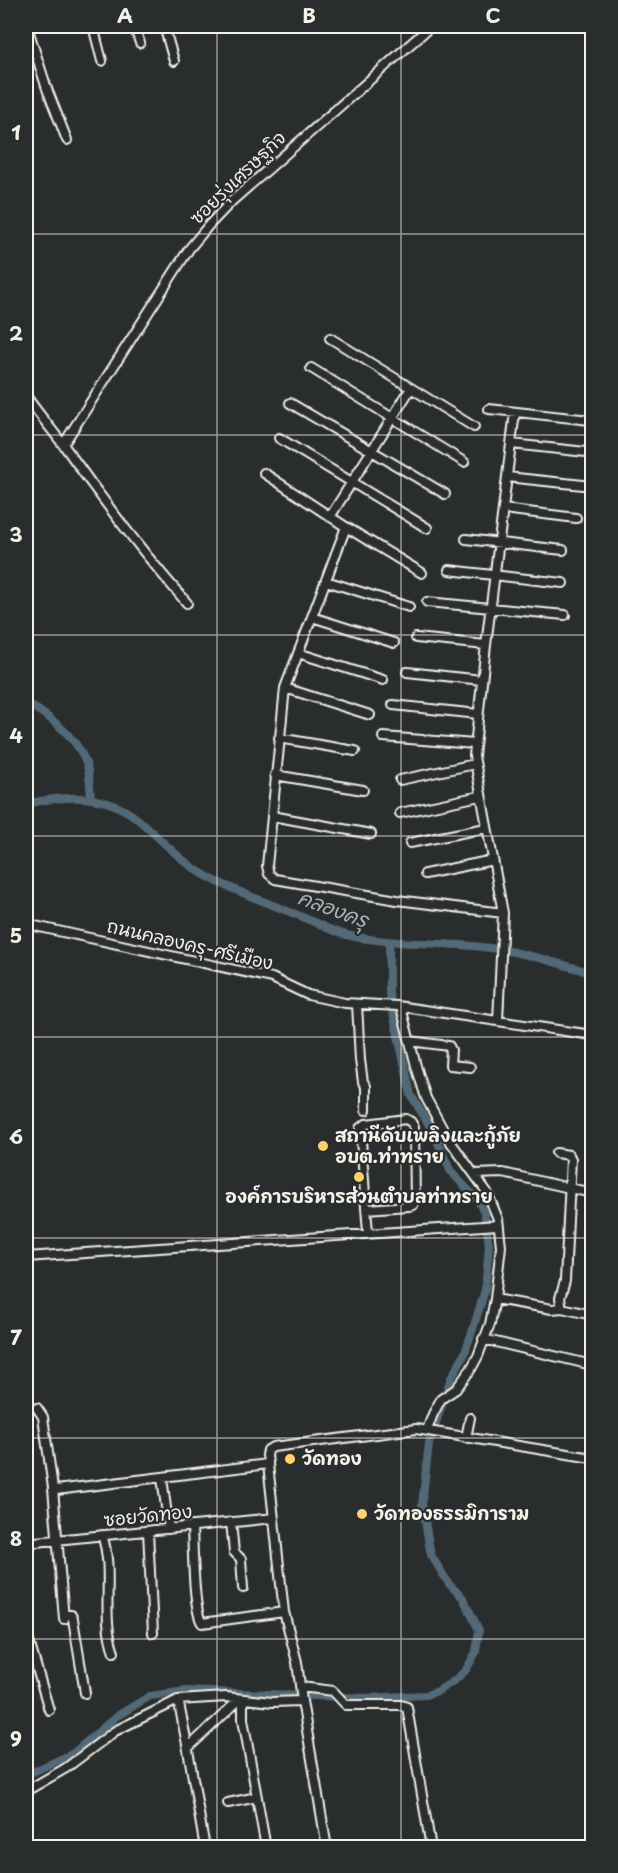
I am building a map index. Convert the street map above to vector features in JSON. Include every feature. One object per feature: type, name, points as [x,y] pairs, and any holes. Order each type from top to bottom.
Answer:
[{"type":"street","points":[[27,26],[47,89],[67,140]]},
{"type":"street","points":[[93,26],[102,61]]},
{"type":"street","points":[[134,26],[140,43]]},
{"type":"street","points":[[164,26],[174,60]]},
{"type":"street","name":"ซอยรุ่งเศรษฐกิจ","points":[[63,444],[183,259],[209,225],[280,157],[431,26]]},
{"type":"street","points":[[330,338],[474,427]]},
{"type":"street","points":[[311,368],[464,462]]},
{"type":"street","points":[[330,517],[411,388]]},
{"type":"street","points":[[26,396],[154,566],[187,603]]},
{"type":"street","points":[[290,403],[445,494]]},
{"type":"street","points":[[489,409],[590,420]]},
{"type":"street","points":[[498,1021],[503,913],[480,796],[475,764],[475,744],[515,412]]},
{"type":"street","points":[[279,438],[427,528]]},
{"type":"street","points":[[512,444],[586,452]]},
{"type":"street","points":[[264,473],[330,517],[422,573]]},
{"type":"street","points":[[507,477],[583,485]]},
{"type":"street","points":[[503,509],[576,518]]},
{"type":"street","points":[[346,527],[285,688],[267,866],[269,874],[275,879],[397,900],[503,913]]},
{"type":"street","points":[[466,539],[563,550]]},
{"type":"street","points":[[449,570],[563,583]]},
{"type":"street","points":[[326,581],[409,608]]},
{"type":"street","points":[[427,602],[565,615]]},
{"type":"street","points":[[312,617],[394,643]]},
{"type":"street","points":[[416,638],[486,645]]},
{"type":"street","points":[[298,653],[382,680]]},
{"type":"street","points":[[406,672],[482,680]]},
{"type":"street","points":[[285,688],[370,715]]},
{"type":"street","points":[[393,705],[478,714]]},
{"type":"street","points":[[383,737],[475,744]]},
{"type":"street","points":[[279,738],[355,752]]},
{"type":"street","points":[[400,780],[475,764]]},
{"type":"street","points":[[275,775],[363,790]]},
{"type":"street","points":[[400,813],[480,796]]},
{"type":"street","points":[[272,816],[371,834]]},
{"type":"street","points":[[410,843],[486,828]]},
{"type":"street","points":[[425,874],[493,860]]},
{"type":"street","name":"ถนนคลองครุ-ศรีเมือง","points":[[26,924],[261,975],[308,995],[357,1004],[399,1007],[592,1035]]},
{"type":"street","points":[[357,1004],[360,1060],[363,1082],[366,1086],[366,1110]]},
{"type":"street","points":[[399,1007],[426,1098],[447,1137],[475,1174],[493,1203],[501,1246],[490,1324],[471,1369],[456,1389],[441,1399],[433,1414],[432,1430]]},
{"type":"street","points":[[410,1041],[449,1046],[450,1065],[470,1067]]},
{"type":"street","points":[[366,1209],[409,1206],[416,1200],[414,1127],[406,1119],[366,1124],[360,1128],[366,1209],[368,1232]]},
{"type":"street","points":[[556,1153],[571,1157],[565,1281],[560,1298],[562,1308]]},
{"type":"street","points":[[475,1174],[503,1173],[592,1193]]},
{"type":"street","points":[[26,1257],[496,1225]]},
{"type":"street","points":[[495,1299],[552,1309],[562,1308],[592,1315]]},
{"type":"street","points":[[483,1339],[592,1365]]},
{"type":"street","points":[[37,1408],[43,1417],[53,1488],[64,1617],[71,1615],[73,1619],[86,1693]]},
{"type":"street","points":[[466,1438],[470,1418]]},
{"type":"street","points":[[327,1848],[297,1662],[284,1612],[268,1450],[273,1447],[416,1429],[592,1458]]},
{"type":"street","points":[[53,1488],[56,1490],[268,1464]]},
{"type":"street","points":[[162,1478],[169,1528]]},
{"type":"street","name":"ซอยวัดทอง","points":[[26,1543],[274,1518]]},
{"type":"street","points":[[231,1522],[234,1552],[241,1559],[243,1588]]},
{"type":"street","points":[[192,1526],[197,1602],[199,1620],[202,1623],[284,1612]]},
{"type":"street","points":[[148,1531],[153,1633]]},
{"type":"street","points":[[102,1535],[107,1558],[107,1615],[114,1652]]},
{"type":"street","points":[[26,1631],[49,1710]]},
{"type":"street","points":[[26,1791],[66,1768],[115,1731],[178,1700],[226,1697],[272,1702],[302,1694],[333,1691],[350,1706],[401,1705],[407,1707],[431,1848]]},
{"type":"street","points":[[178,1700],[189,1747],[191,1774],[205,1848]]},
{"type":"street","points":[[189,1747],[241,1700]]},
{"type":"street","points":[[241,1700],[266,1848]]},
{"type":"street","points":[[228,1803],[257,1797]]},
{"type":"waterway","name":"คลองครุ","points":[[26,703],[54,721],[77,746],[87,766],[91,798]]},
{"type":"waterway","name":"คลองครุ","points":[[26,804],[56,799],[86,798],[115,805],[141,822],[178,856],[208,877],[340,933],[397,942],[465,945],[510,951],[592,973]]},
{"type":"waterway","points":[[26,1775],[72,1754],[117,1716],[150,1696],[186,1691],[369,1698],[426,1695],[438,1691],[455,1680],[466,1670],[476,1652],[479,1630],[463,1598],[449,1584],[431,1555],[422,1505],[429,1443],[451,1378],[464,1355],[485,1290],[489,1245],[484,1212],[477,1199],[451,1172],[432,1130],[411,1095],[389,994],[389,941]]},
{"type":"place","name":"สถานีดับเพลิงและกู้ภัย อบต.ท่าทราย","points":[[323,1146]]},
{"type":"place","name":"องค์การบริหารส่วนตำบลท่าทราย","points":[[359,1177]]},
{"type":"place","name":"วัดทอง","points":[[290,1459]]},
{"type":"place","name":"วัดทองธรรมิการาม","points":[[362,1514]]}]
